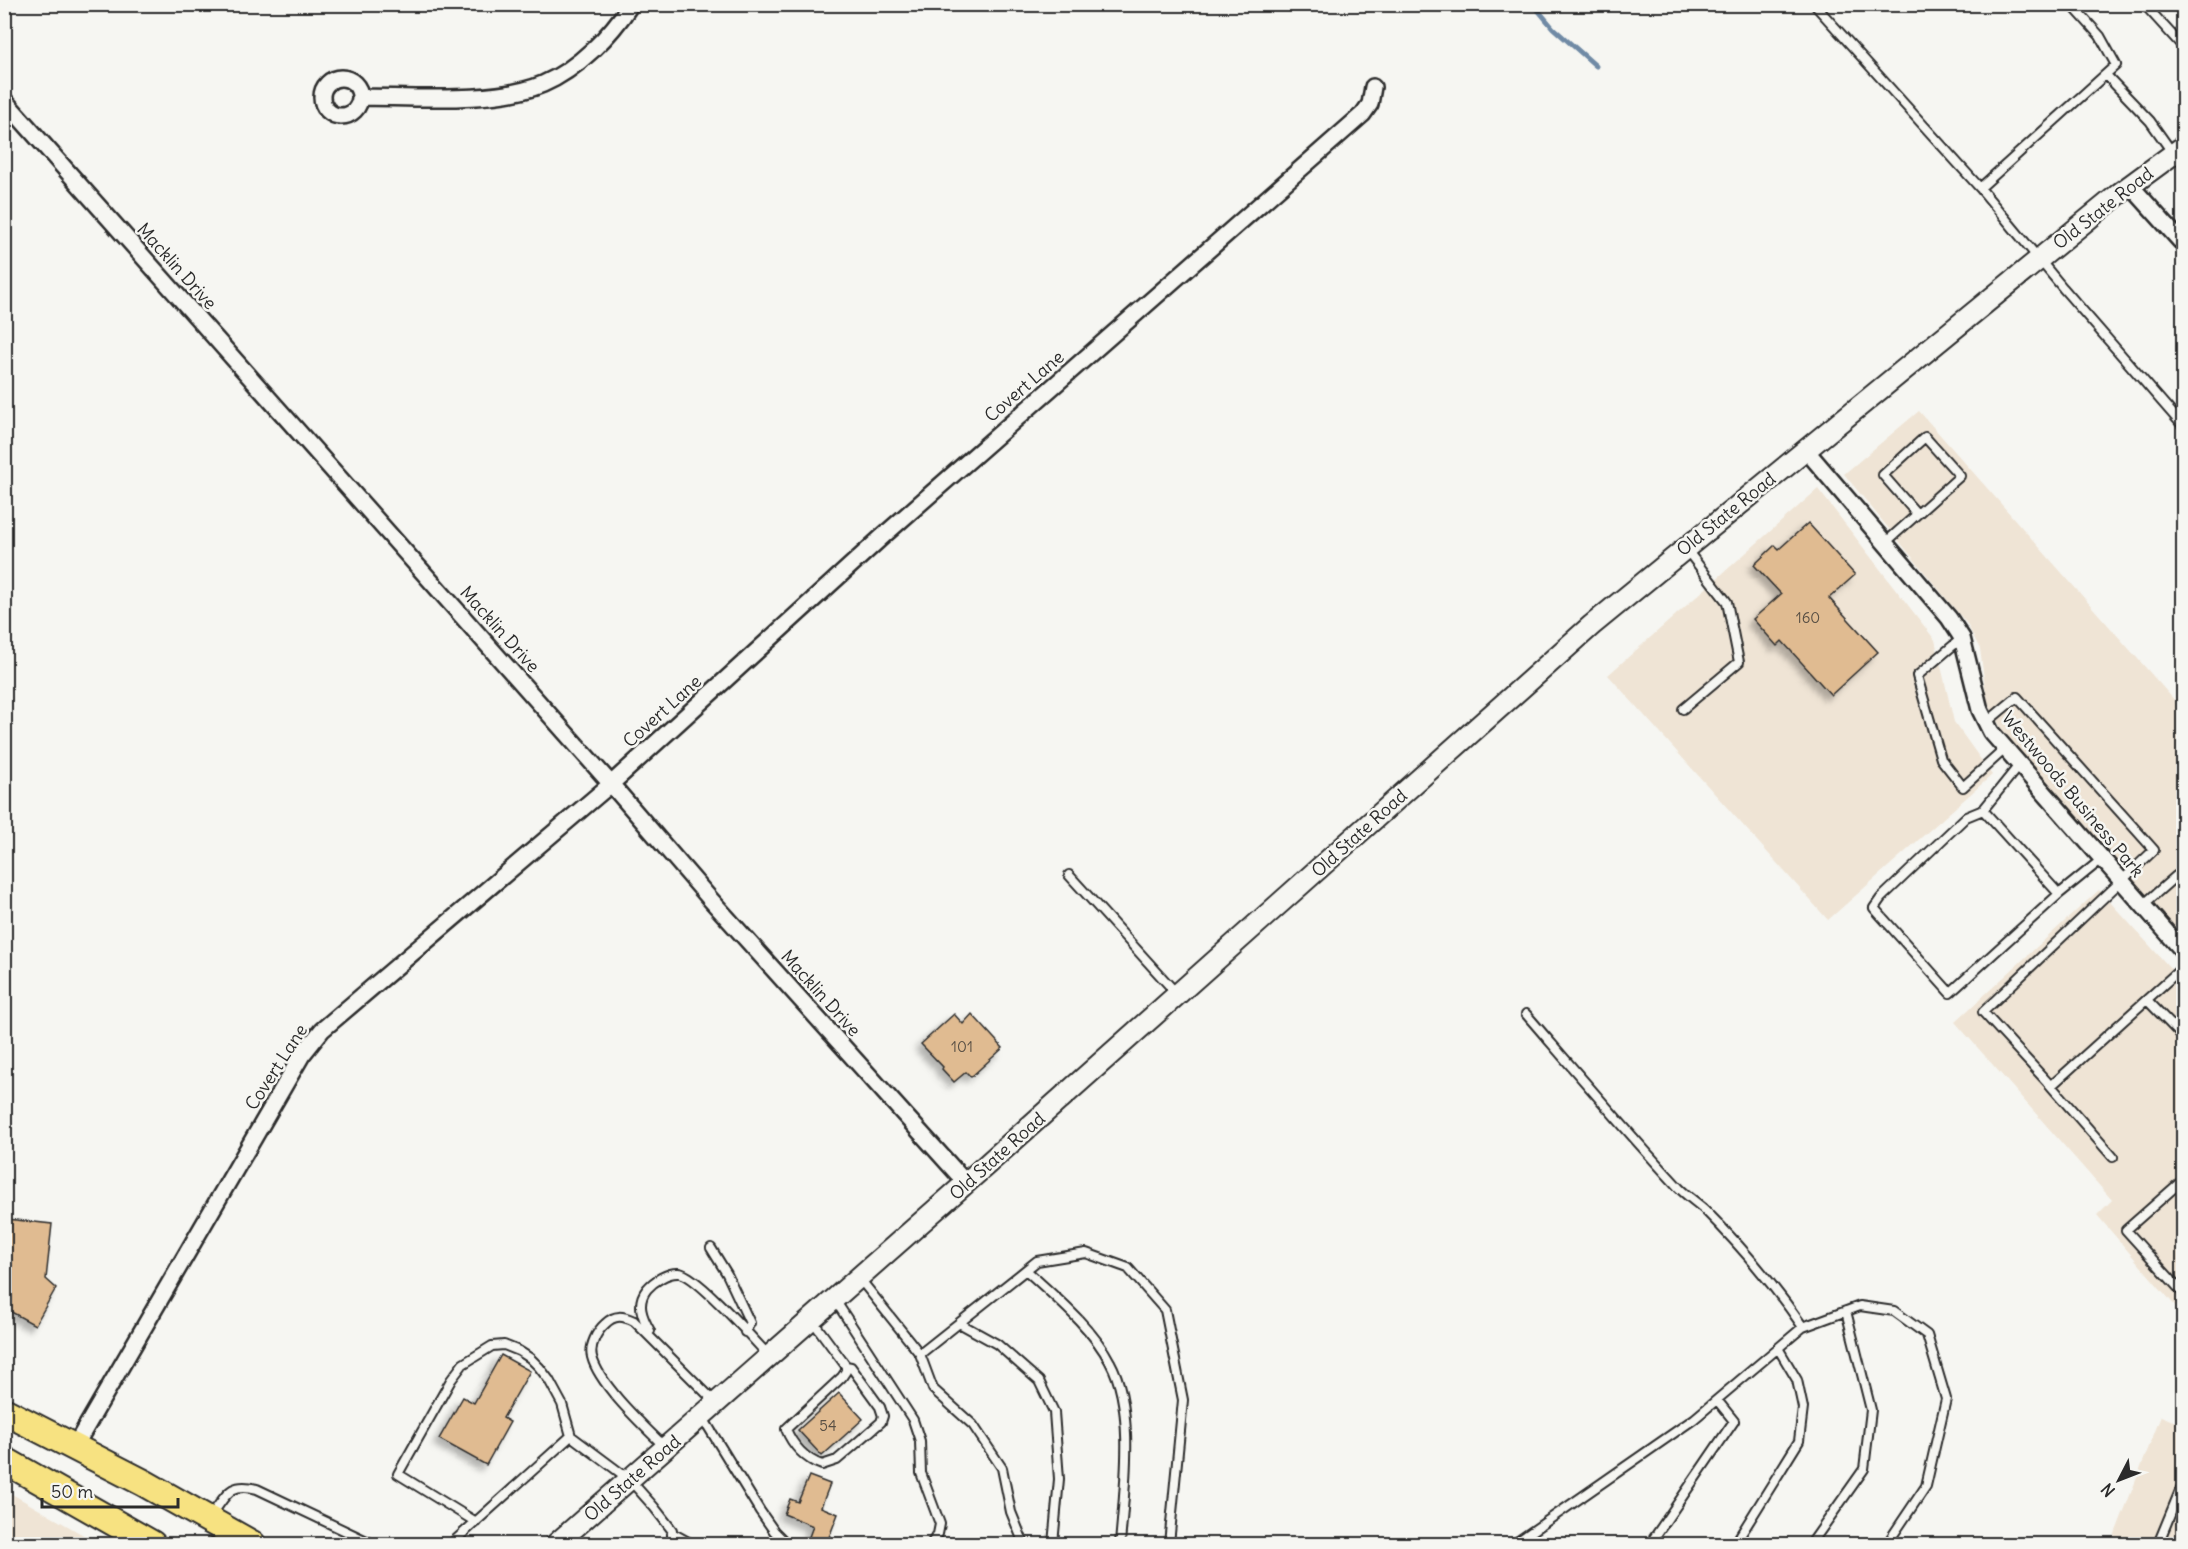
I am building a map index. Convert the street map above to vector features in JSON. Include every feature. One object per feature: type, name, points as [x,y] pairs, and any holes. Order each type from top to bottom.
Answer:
[{"type":"highway","points":[[4,1411],[75,1446],[252,1545]]},
{"type":"highway","points":[[4,1460],[152,1545]]},
{"type":"street","points":[[360,97],[482,96],[512,92],[543,84],[576,63],[609,34],[631,4]]},
{"type":"street","name":"Covert Lane","points":[[75,1446],[302,1055],[322,1030],[611,784],[884,536],[1363,114],[1370,104],[1373,87]]},
{"type":"street","name":"Macklin Drive","points":[[4,100],[611,784],[711,900],[966,1183]]},
{"type":"street","name":"Old State Road","points":[[556,1545],[1583,633],[1805,449],[2130,185],[2178,149]]},
{"type":"street","points":[[2130,185],[2184,245]]},
{"type":"street","name":"Westwoods Business Park","points":[[1805,449],[1949,618],[1962,638],[1980,710],[1991,732],[2184,952]]},
{"type":"lane","points":[[1814,4],[1980,188],[2184,427]]},
{"type":"lane","points":[[1980,188],[2116,65],[2100,36],[2071,4]]},
{"type":"lane","points":[[2144,4],[2184,48]]},
{"type":"lane","points":[[2106,75],[2178,149]]},
{"type":"lane","points":[[1885,543],[1960,476],[1925,437],[1883,475],[1917,514]]},
{"type":"lane","points":[[1683,709],[1739,662],[1727,602],[1685,548]]},
{"type":"lane","points":[[1962,638],[1917,676],[1941,759],[1963,787],[2006,748]]},
{"type":"lane","points":[[1987,722],[2017,697],[2154,850],[1983,1012],[2113,1157]]},
{"type":"lane","points":[[2020,764],[1983,810],[1966,817],[1881,898],[1874,908],[1950,993],[2059,894],[2102,859]]},
{"type":"lane","points":[[1983,810],[2059,894]]},
{"type":"lane","points":[[1069,875],[1178,994]]},
{"type":"lane","points":[[2142,905],[2176,876],[2184,885]]},
{"type":"lane","points":[[2051,1086],[2184,966]]},
{"type":"lane","points":[[2147,999],[2184,1038]]},
{"type":"lane","points":[[1526,1014],[1682,1192],[1703,1208],[1742,1251],[1786,1302],[1803,1327]]},
{"type":"lane","points":[[2184,1179],[2126,1230],[2184,1294]]},
{"type":"lane","points":[[711,1248],[727,1274],[750,1323],[745,1332]]},
{"type":"lane","points":[[920,1354],[1037,1261],[1086,1253],[1128,1268],[1165,1310],[1183,1400],[1168,1545]]},
{"type":"lane","points":[[1026,1270],[1084,1327],[1111,1362],[1123,1399],[1126,1427],[1120,1545]]},
{"type":"lane","points":[[654,1341],[643,1318],[641,1300],[651,1285],[670,1274],[680,1273],[690,1277],[770,1357]]},
{"type":"lane","points":[[859,1278],[920,1354],[933,1389],[974,1425],[1002,1468],[1011,1512],[1024,1545]]},
{"type":"lane","points":[[835,1299],[913,1420],[920,1441],[921,1473],[940,1524],[938,1534],[931,1545]]},
{"type":"lane","points":[[1514,1545],[1695,1419],[1803,1327],[1860,1305],[1894,1311],[1927,1335],[1946,1399],[1926,1486],[1887,1545]]},
{"type":"lane","points":[[1811,1545],[1864,1469],[1871,1410],[1846,1311]]},
{"type":"lane","points":[[666,1448],[632,1414],[604,1380],[592,1358],[591,1351],[597,1334],[603,1325],[616,1316],[634,1321],[654,1341],[709,1410],[760,1512],[787,1545]]},
{"type":"lane","points":[[811,1320],[846,1366],[846,1371],[786,1430],[792,1441],[808,1458],[822,1465],[837,1460],[881,1422],[883,1416],[880,1407],[852,1367],[846,1366]]},
{"type":"lane","points":[[959,1323],[997,1344],[1039,1381],[1054,1412],[1059,1479],[1053,1545]]},
{"type":"lane","points":[[476,1522],[398,1474],[451,1380],[463,1364],[492,1346],[504,1345],[530,1358],[549,1380],[558,1396],[571,1436],[630,1480],[666,1521],[672,1533],[692,1545]]},
{"type":"lane","points":[[1735,1545],[1799,1441],[1803,1408],[1797,1380],[1778,1348]]},
{"type":"lane","points":[[1650,1545],[1734,1421],[1717,1400]]},
{"type":"lane","points":[[451,1545],[571,1436]]},
{"type":"lane","points":[[2158,1545],[2184,1481]]},
{"type":"lane","points":[[208,1519],[231,1490],[237,1486],[244,1486],[257,1489],[373,1545]]},
{"type":"lane","points":[[670,1545],[672,1533]]},
{"type":"shaded area","points":[[1919,411],[2183,710],[2183,941],[2006,738],[1987,701],[1980,649],[1967,624],[1844,474]]},
{"type":"shaded area","points":[[1818,489],[1935,640],[1954,722],[1992,775],[1828,920],[1608,675]]},
{"type":"shaded area","points":[[2099,890],[2183,982],[2183,1315],[2097,1215],[2112,1200],[1955,1022]]},
{"type":"shaded area","points":[[11,920],[5,1128],[4,932]]},
{"type":"shaded area","points":[[2161,1416],[2183,1425],[2183,1544],[2111,1544]]},
{"type":"shaded area","points":[[5,1490],[66,1525],[99,1544],[5,1544]]},
{"type":"building","points":[[1808,523],[1855,575],[1829,598],[1878,652],[1831,695],[1782,641],[1777,646],[1753,619],[1781,594],[1754,565],[1775,545],[1779,549]]},
{"type":"building","points":[[954,1014],[963,1024],[972,1014],[1003,1048],[971,1077],[966,1072],[954,1082],[921,1044]]},
{"type":"building","points":[[7,1219],[52,1224],[46,1279],[56,1288],[35,1325],[4,1308],[4,1240]]},
{"type":"building","points":[[501,1355],[530,1371],[503,1418],[510,1422],[486,1465],[439,1439],[463,1397],[474,1403]]},
{"type":"building","points":[[839,1393],[863,1419],[822,1456],[798,1430]]},
{"type":"building","points":[[809,1476],[830,1484],[821,1507],[838,1514],[826,1545],[806,1545],[813,1526],[784,1514],[790,1499],[798,1502]]},
{"type":"waterway","points":[[1533,4],[1553,28],[1596,66]]}]
